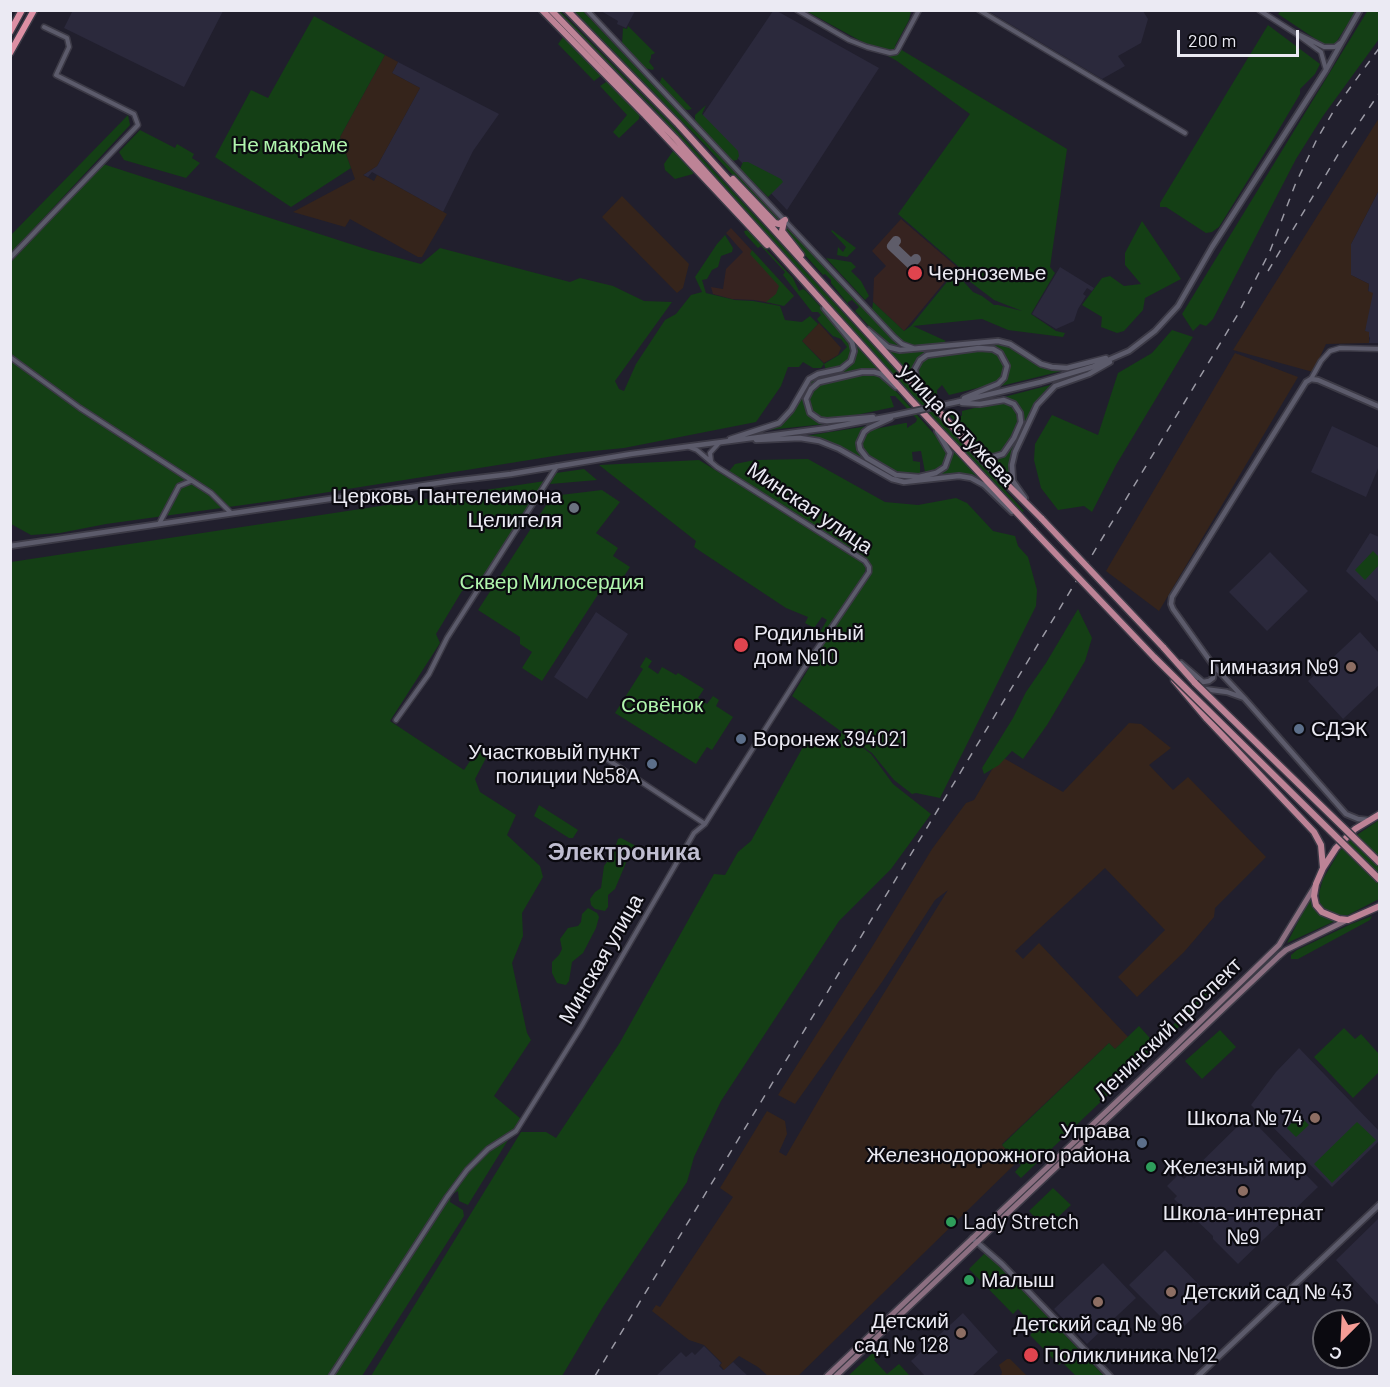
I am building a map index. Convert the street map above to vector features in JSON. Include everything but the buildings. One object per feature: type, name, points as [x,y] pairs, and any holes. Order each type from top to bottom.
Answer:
[{"type":"highway","points":[[10,32],[22,10]]},
{"type":"highway","points":[[10,52],[34,10]]},
{"type":"main road","points":[[542,10],[642,111],[805,283]]},
{"type":"main road","name":"улица Остужева","points":[[551,10],[675,138],[911,400],[1154,657],[1207,719],[1314,832],[1322,845],[1323,868]]},
{"type":"main road","name":"улица Остужева","points":[[567,10],[678,124],[1005,484],[1042,519],[1195,683],[1380,863]]},
{"type":"main road","points":[[678,124],[773,222],[779,224],[784,220]]},
{"type":"main road","points":[[784,220],[783,233],[825,286]]},
{"type":"main road","points":[[1154,657],[1380,880]]},
{"type":"main road","name":"Ленинский проспект","points":[[827,1377],[1279,945],[1316,884],[1323,868],[1342,840],[1368,820],[1380,814]]},
{"type":"main road","points":[[1316,884],[1315,899],[1320,911],[1333,918],[1348,920]]},
{"type":"main road","name":"Ленинский проспект","points":[[836,1377],[1279,956],[1286,950],[1379,906]]},
{"type":"street","points":[[587,10],[897,340],[910,347],[927,348]]},
{"type":"street","points":[[797,10],[849,40],[890,53],[896,52],[919,10]]},
{"type":"street","points":[[979,10],[1185,133]]},
{"type":"street","points":[[1258,10],[1321,52],[1326,70]]},
{"type":"street","name":"Минская улица","points":[[10,546],[511,474],[558,465],[828,428],[957,402],[1074,373],[1123,354],[1155,331],[1178,306],[1212,248],[1326,70],[1360,10]]},
{"type":"street","points":[[10,258],[138,125],[134,114],[56,75],[69,47],[68,38],[44,27]]},
{"type":"street","points":[[1295,33],[1324,47],[1335,46],[1343,40]]},
{"type":"street","points":[[711,462],[709,454],[718,442],[779,423],[791,410],[809,379],[818,374],[841,369],[851,361],[854,348],[850,338],[805,283]]},
{"type":"street","points":[[825,286],[888,347],[908,351],[979,342],[1002,342],[1041,364],[1061,368],[1123,354]]},
{"type":"street","points":[[926,398],[915,373],[916,366],[923,357],[935,353],[979,348],[993,349],[1000,353],[1007,366],[1001,381],[957,402]]},
{"type":"street","points":[[1368,820],[1346,814],[1213,665],[1171,603],[1172,597],[1321,361],[1330,351],[1340,348],[1380,349]]},
{"type":"street","points":[[1042,519],[1015,485],[1011,472],[1015,452],[1026,424],[1041,400],[1055,386],[1089,374],[1123,354]]},
{"type":"street","points":[[10,357],[81,408],[211,493],[231,513]]},
{"type":"street","points":[[896,415],[827,422],[810,413],[806,399],[811,389],[819,382],[833,377],[869,371],[884,376],[911,400]]},
{"type":"street","points":[[1311,379],[1380,406]]},
{"type":"street","points":[[947,420],[987,456],[1000,455],[1011,445],[1021,419],[1014,404],[999,400],[980,404],[957,402]]},
{"type":"street","points":[[896,415],[864,432],[860,449],[867,458],[884,470],[901,477],[931,474],[941,470],[948,463],[950,458],[948,448],[930,420]]},
{"type":"street","points":[[729,441],[815,440],[838,449],[892,479],[904,482],[959,476],[971,478],[984,485],[1034,531]]},
{"type":"street","name":"Минская улица","points":[[332,1377],[447,1197],[467,1170],[488,1149],[516,1131],[580,1028],[692,836],[705,824],[869,569],[868,564],[862,559],[711,462],[697,450],[689,447]]},
{"type":"street","points":[[396,720],[429,674],[447,638],[558,465]]},
{"type":"street","points":[[159,524],[179,486],[191,481]]},
{"type":"street","points":[[1163,647],[1203,682],[1213,678],[1215,670],[1213,665]]},
{"type":"street","points":[[1195,683],[1206,690],[1227,692],[1244,698]]},
{"type":"street","points":[[592,750],[705,824]]},
{"type":"street","points":[[1197,1377],[1380,1204]]},
{"type":"street","points":[[972,1238],[1034,1296],[1110,1377]]},
{"type":"shaded area","points":[[73,10],[223,11],[184,87],[64,28]]},
{"type":"shaded area","points":[[601,11],[635,11],[626,28]]},
{"type":"shaded area","points":[[773,11],[777,11],[879,68],[787,210],[700,119]]},
{"type":"shaded area","points":[[988,11],[1143,11],[1148,19],[1141,43],[1118,56],[1125,66],[1102,79]]},
{"type":"shaded area","points":[[385,55],[398,62],[392,73],[420,88],[377,166],[363,175],[374,181],[377,175],[447,214],[422,257],[418,257],[350,219],[345,227],[293,212],[355,179],[340,137]]},
{"type":"shaded area","points":[[398,62],[499,114],[473,151],[443,212],[372,172],[368,177],[363,175],[377,166],[420,88],[392,73]]},
{"type":"shaded area","points":[[1379,118],[1379,190],[1351,244],[1351,275],[1369,284],[1368,291],[1373,293],[1365,331],[1369,332],[1369,343],[1326,344],[1313,372],[1233,350]]},
{"type":"shaded area","points":[[1379,190],[1379,343],[1369,343],[1370,338],[1365,331],[1369,284],[1351,275],[1351,244]]},
{"type":"shaded area","points":[[622,196],[689,264],[683,288],[677,293],[602,217]]},
{"type":"shaded area","name":"Черноземье","points":[[901,219],[957,267],[904,331],[873,302],[874,278],[886,266],[872,251]]},
{"type":"shaded area","points":[[731,228],[794,296],[783,305],[732,299],[713,294],[711,287],[723,289],[726,269],[743,252],[726,233]]},
{"type":"shaded area","points":[[1060,267],[1094,288],[1092,291],[1087,288],[1083,294],[1086,296],[1074,321],[1056,329],[1032,314]]},
{"type":"shaded area","points":[[819,323],[841,348],[838,355],[824,363],[802,341]]},
{"type":"shaded area","points":[[1235,353],[1298,377],[1159,611],[1106,571]]},
{"type":"shaded area","points":[[1332,426],[1379,448],[1379,466],[1366,497],[1311,472]]},
{"type":"shaded area","points":[[1370,533],[1379,537],[1379,603],[1346,571]]},
{"type":"shaded area","points":[[1270,552],[1308,591],[1267,631],[1229,592]]},
{"type":"shaded area","points":[[596,612],[628,634],[587,699],[554,677]]},
{"type":"shaded area","name":"Гимназия №9","points":[[1360,632],[1379,653],[1379,685],[1343,719],[1308,681]]},
{"type":"shaded area","points":[[1129,723],[1141,724],[1171,748],[1149,765],[1173,790],[1188,777],[1266,857],[1215,908],[1214,917],[1184,952],[1137,997],[1118,977],[1165,930],[1105,868],[1015,951],[1023,959],[1039,943],[1128,1037],[1115,1049],[1109,1043],[1002,1144],[1016,1163],[798,1376],[768,1376],[739,1356],[724,1370],[720,1365],[722,1363],[704,1345],[689,1340],[652,1311],[656,1305],[660,1307],[733,1197],[720,1188],[767,1111],[785,1121],[787,1134],[779,1152],[786,1156],[835,1072],[948,890],[935,900],[882,982],[795,1104],[778,1095],[932,849],[966,803],[974,800],[1000,756],[1063,792]]},
{"type":"shaded area","name":"Школа № 74","points":[[1299,1048],[1379,1131],[1379,1141],[1332,1187],[1251,1105],[1276,1072]]},
{"type":"shaded area","name":"Школа-интернат №9","points":[[1248,1116],[1318,1187],[1238,1264],[1213,1239],[1213,1236],[1174,1199],[1177,1196],[1167,1186],[1179,1174],[1184,1179]]},
{"type":"shaded area","points":[[1379,1218],[1379,1306],[1336,1260]]},
{"type":"shaded area","name":"Детский сад № 43","points":[[1165,1250],[1213,1299],[1177,1333],[1129,1285]]},
{"type":"shaded area","name":"Детский сад № 96","points":[[1103,1263],[1136,1298],[1087,1344],[1054,1309]]},
{"type":"shaded area","name":"Детский сад № 128","points":[[963,1313],[998,1352],[972,1376],[925,1376],[911,1361]]},
{"type":"shaded area","points":[[704,1346],[721,1363],[719,1366],[723,1370],[733,1362],[748,1376],[656,1376],[681,1352],[686,1357],[692,1352],[695,1355]]},
{"type":"shaded area","points":[[1010,1359],[1027,1376],[1001,1376],[999,1365]]},
{"type":"green space","points":[[1281,10],[1356,11],[1335,44],[1326,46],[1278,14]]},
{"type":"green space","points":[[1368,10],[1379,11],[1379,39],[1323,116],[1296,159],[1213,319],[1206,326],[1200,324],[1193,331],[1182,314]]},
{"type":"green space","points":[[557,11],[560,11],[672,125],[1024,511],[1022,512],[934,419],[655,110]]},
{"type":"green space","points":[[574,11],[583,11],[780,221],[774,220],[706,146]]},
{"type":"green space","points":[[806,11],[911,11],[909,20],[895,46],[1067,149],[1050,267],[1055,273],[1031,314],[1056,331],[1065,333],[1063,337],[1008,330],[982,319],[913,326],[946,341],[940,344],[912,346],[900,340],[874,313],[873,302],[904,331],[911,326],[955,272],[973,292],[994,305],[1022,311],[994,300],[956,271],[959,267],[898,214],[970,114],[897,61]]},
{"type":"green space","name":"Не макраме","points":[[314,16],[385,55],[340,137],[351,168],[291,207],[215,157],[251,90],[268,98]]},
{"type":"green space","points":[[1268,25],[1320,64],[1315,74],[1300,89],[1300,94],[1219,227],[1206,233],[1166,207],[1160,207],[1160,203]]},
{"type":"green space","points":[[628,26],[655,53],[651,55],[649,62],[653,70],[644,68],[622,44],[623,28],[627,29]]},
{"type":"green space","points":[[564,36],[602,75],[594,81],[558,44]]},
{"type":"green space","points":[[662,77],[692,109],[683,109],[659,84]]},
{"type":"green space","points":[[609,80],[640,113],[639,119],[619,138],[613,132],[627,115],[600,86]]},
{"type":"green space","points":[[706,105],[702,114],[738,151],[737,160],[732,161],[695,122],[695,115]]},
{"type":"green space","points":[[128,115],[130,125],[11,253],[11,235]]},
{"type":"green space","name":"Не макраме","points":[[140,130],[175,148],[177,144],[194,154],[192,158],[200,163],[186,178],[124,160],[119,152]]},
{"type":"green space","points":[[673,151],[677,151],[694,169],[693,174],[675,179],[665,170],[664,164]]},
{"type":"green space","points":[[743,162],[748,162],[783,182],[768,197],[740,169]]},
{"type":"green space","points":[[103,164],[369,250],[421,264],[440,248],[570,282],[580,278],[613,286],[644,301],[672,302],[615,381],[619,389],[624,391],[636,364],[665,320],[676,314],[691,295],[702,292],[695,277],[725,235],[733,248],[732,252],[721,256],[718,267],[712,270],[707,279],[702,280],[706,293],[735,300],[780,306],[785,320],[802,322],[810,316],[818,324],[802,341],[824,364],[821,368],[813,368],[803,362],[799,367],[788,367],[781,386],[756,422],[624,448],[573,453],[279,500],[106,524],[60,533],[31,535],[11,524],[11,262]]},
{"type":"green space","points":[[1142,221],[1181,279],[1145,298],[1143,310],[1124,331],[1117,333],[1101,327],[1102,317],[1082,305],[1102,278],[1110,276],[1124,286],[1141,284],[1125,265],[1125,253]]},
{"type":"green space","points":[[787,226],[894,340],[906,348],[891,346],[878,336],[855,311],[859,307],[852,300],[848,304],[831,280],[825,274],[823,275],[785,233],[784,227]]},
{"type":"green space","points":[[748,230],[793,278],[799,291],[803,289],[806,291],[851,344],[852,353],[849,361],[839,368],[826,370],[824,364],[847,347],[841,339],[833,336],[820,323],[817,319],[821,315],[818,312],[812,312],[783,275],[785,272],[761,246],[758,248],[744,231]]},
{"type":"green space","points":[[832,230],[856,248],[847,257],[837,255],[838,247],[843,252],[846,247]]},
{"type":"green space","points":[[752,250],[794,296],[784,306],[766,302],[776,294],[779,286],[750,254]]},
{"type":"green space","points":[[826,258],[851,262],[856,267],[851,271],[861,281],[869,296],[865,300]]},
{"type":"green space","points":[[1172,330],[1193,337],[1116,465],[1092,512],[1084,506],[1058,510],[1041,488],[1034,460],[1035,444],[1052,415],[1098,435],[1118,373],[1152,353]]},
{"type":"green space","points":[[854,341],[883,373],[868,369],[831,375],[817,380],[807,390],[803,403],[811,418],[825,424],[768,430],[788,417],[812,380],[822,375],[839,372],[851,365],[856,354]]},
{"type":"green space","points":[[989,343],[1003,344],[1047,368],[1062,371],[1001,386],[1008,374],[1007,358],[999,349],[983,345],[925,353],[913,366],[916,383],[884,347],[896,352],[907,352]]},
{"type":"green space","points":[[977,350],[994,352],[1003,361],[1004,372],[1000,380],[994,384],[949,395],[942,385],[937,390],[937,398],[934,399],[921,383],[917,369],[925,358]]},
{"type":"green space","points":[[868,373],[876,374],[886,380],[942,443],[947,455],[941,468],[925,472],[921,451],[912,452],[913,461],[920,462],[920,473],[898,474],[868,456],[862,448],[861,442],[870,430],[905,423],[907,423],[907,428],[916,422],[917,419],[895,396],[890,396],[894,407],[856,415],[829,419],[821,418],[811,412],[809,398],[818,385]]},
{"type":"green space","points":[[1054,384],[1044,392],[1034,406],[1012,454],[1010,476],[1013,487],[985,458],[996,459],[1007,454],[1021,427],[1023,416],[1020,408],[1016,403],[1004,397]]},
{"type":"green space","points":[[1004,403],[1014,409],[1018,420],[1006,448],[997,454],[989,455],[982,451],[949,415],[962,416],[962,411]]},
{"type":"green space","points":[[868,426],[858,440],[859,452],[870,463],[892,476],[912,480],[941,473],[947,468],[952,457],[950,446],[983,482],[971,476],[962,475],[912,481],[897,480],[831,443],[805,436]]},
{"type":"green space","points":[[808,459],[885,502],[918,505],[956,498],[967,503],[993,531],[1015,536],[1018,546],[1028,557],[1037,590],[1036,606],[940,798],[912,794],[894,780],[872,753],[845,734],[871,754],[893,784],[931,814],[891,869],[839,921],[721,1101],[694,1157],[687,1182],[603,1307],[562,1376],[371,1376],[521,1132],[546,1132],[556,1138],[619,1044],[714,874],[725,875],[738,852],[751,841],[809,736],[813,735],[834,743],[842,732],[792,696],[868,576],[871,568],[867,559],[862,555],[860,559],[866,566],[864,577],[825,636],[820,632],[827,620],[822,617],[814,628],[805,623],[808,617],[786,608],[694,547],[696,541],[599,465],[699,460],[725,476],[735,464],[755,460]]},
{"type":"green space","points":[[584,469],[597,480],[550,484],[556,473]]},
{"type":"green space","points":[[545,481],[478,584],[462,591],[436,634],[440,643],[390,721],[464,770],[476,752],[484,749],[486,758],[475,779],[480,792],[516,815],[507,835],[540,866],[543,877],[522,913],[523,936],[512,963],[527,1033],[531,1040],[494,1096],[521,1119],[468,1205],[459,1201],[458,1191],[451,1195],[450,1202],[463,1210],[464,1216],[362,1376],[11,1376],[11,562]]},
{"type":"green space","name":"Сквер Милосердия","points":[[602,490],[620,502],[596,533],[618,548],[613,556],[630,567],[621,581],[610,576],[542,681],[522,668],[532,652],[520,644],[520,637],[478,610],[552,496]]},
{"type":"green space","points":[[1373,551],[1379,557],[1379,565],[1365,580],[1355,570]]},
{"type":"green space","points":[[1078,609],[1092,638],[1085,661],[1047,725],[1023,759],[1012,751],[999,765],[984,774],[982,768]]},
{"type":"green space","name":"Совёнок","points":[[646,657],[652,661],[648,667],[658,674],[662,667],[676,675],[678,673],[704,689],[698,698],[707,704],[713,696],[719,700],[716,706],[733,717],[712,750],[707,747],[696,764],[615,713],[643,669],[640,667]]},
{"type":"green space","points":[[539,805],[578,830],[573,838],[569,838],[534,816]]},
{"type":"green space","points":[[1379,820],[1379,899],[1348,915],[1333,915],[1326,911],[1320,903],[1319,893],[1323,879],[1348,841]]},
{"type":"green space","points":[[621,838],[638,849],[628,858],[615,889],[608,895],[608,907],[605,911],[595,909],[590,899],[601,888],[604,866],[613,854],[618,839]]},
{"type":"green space","points":[[1311,897],[1318,913],[1335,921],[1287,943]]},
{"type":"green space","points":[[588,908],[597,913],[599,917],[596,928],[583,953],[572,962],[569,981],[566,985],[557,983],[552,973],[552,962],[562,949],[560,939],[568,928],[578,926],[582,914]]},
{"type":"green space","points":[[1372,916],[1370,920],[1298,959],[1291,959],[1291,955],[1297,950]]},
{"type":"green space","points":[[1222,979],[1225,983],[1162,1043],[1160,1039],[1162,1036],[1217,981]]},
{"type":"green space","points":[[1139,1026],[1158,1047],[1021,1178],[1015,1172],[1021,1165],[1002,1145],[1109,1043],[1115,1049]]},
{"type":"green space","points":[[1344,1028],[1355,1039],[1361,1034],[1379,1054],[1379,1072],[1353,1098],[1314,1057]]},
{"type":"green space","points":[[1220,1030],[1236,1047],[1202,1079],[1185,1061]]},
{"type":"green space","points":[[1299,1115],[1309,1125],[1296,1137],[1287,1128]]},
{"type":"green space","points":[[1357,1122],[1376,1140],[1332,1183],[1314,1164]]},
{"type":"green space","points":[[1053,1188],[1071,1205],[1045,1229],[1029,1211]]},
{"type":"green space","points":[[986,1252],[1104,1376],[1076,1376],[1062,1362],[1059,1365],[1030,1335],[1036,1329],[1031,1323],[1018,1309],[1013,1314],[969,1269]]},
{"type":"green space","points":[[878,1348],[882,1352],[874,1360],[887,1374],[899,1364],[909,1375],[848,1376]]},
{"type":"taxiway","points":[[896,241],[892,246],[911,264],[916,259]]},
{"type":"railway","points":[[595,1376],[1238,314],[1270,251],[1295,185],[1317,139],[1336,107],[1380,47]]},
{"type":"railway","points":[[1268,271],[1342,148],[1380,92]]},
{"type":"place","name":"Черноземье","points":[[915,273]]},
{"type":"place","name":"Церковь Пантелеимона Целителя","points":[[574,508]]},
{"type":"place","name":"Родильный дом №10","points":[[741,645]]},
{"type":"place","name":"Гимназия №9","points":[[1351,667]]},
{"type":"place","name":"СДЭК","points":[[1299,729]]},
{"type":"place","name":"Воронеж 394021","points":[[741,739]]},
{"type":"place","name":"Участковый пункт полиции №58А","points":[[652,764]]},
{"type":"place","name":"Школа № 74","points":[[1315,1118]]},
{"type":"place","name":"Управа Железнодорожного района","points":[[1142,1143]]},
{"type":"place","name":"Железный мир","points":[[1151,1167]]},
{"type":"place","name":"Школа-интернат №9","points":[[1243,1191]]},
{"type":"place","name":"Lady Stretch","points":[[951,1222]]},
{"type":"place","name":"Малыш","points":[[969,1280]]},
{"type":"place","name":"Детский сад № 43","points":[[1171,1292]]},
{"type":"place","name":"Детский сад № 96","points":[[1098,1302]]},
{"type":"place","name":"Детский сад № 128","points":[[961,1333]]},
{"type":"place","name":"Поликлиника №12","points":[[1031,1355]]},
{"type":"district","name":"Электроника","points":[[624,852]]}]
